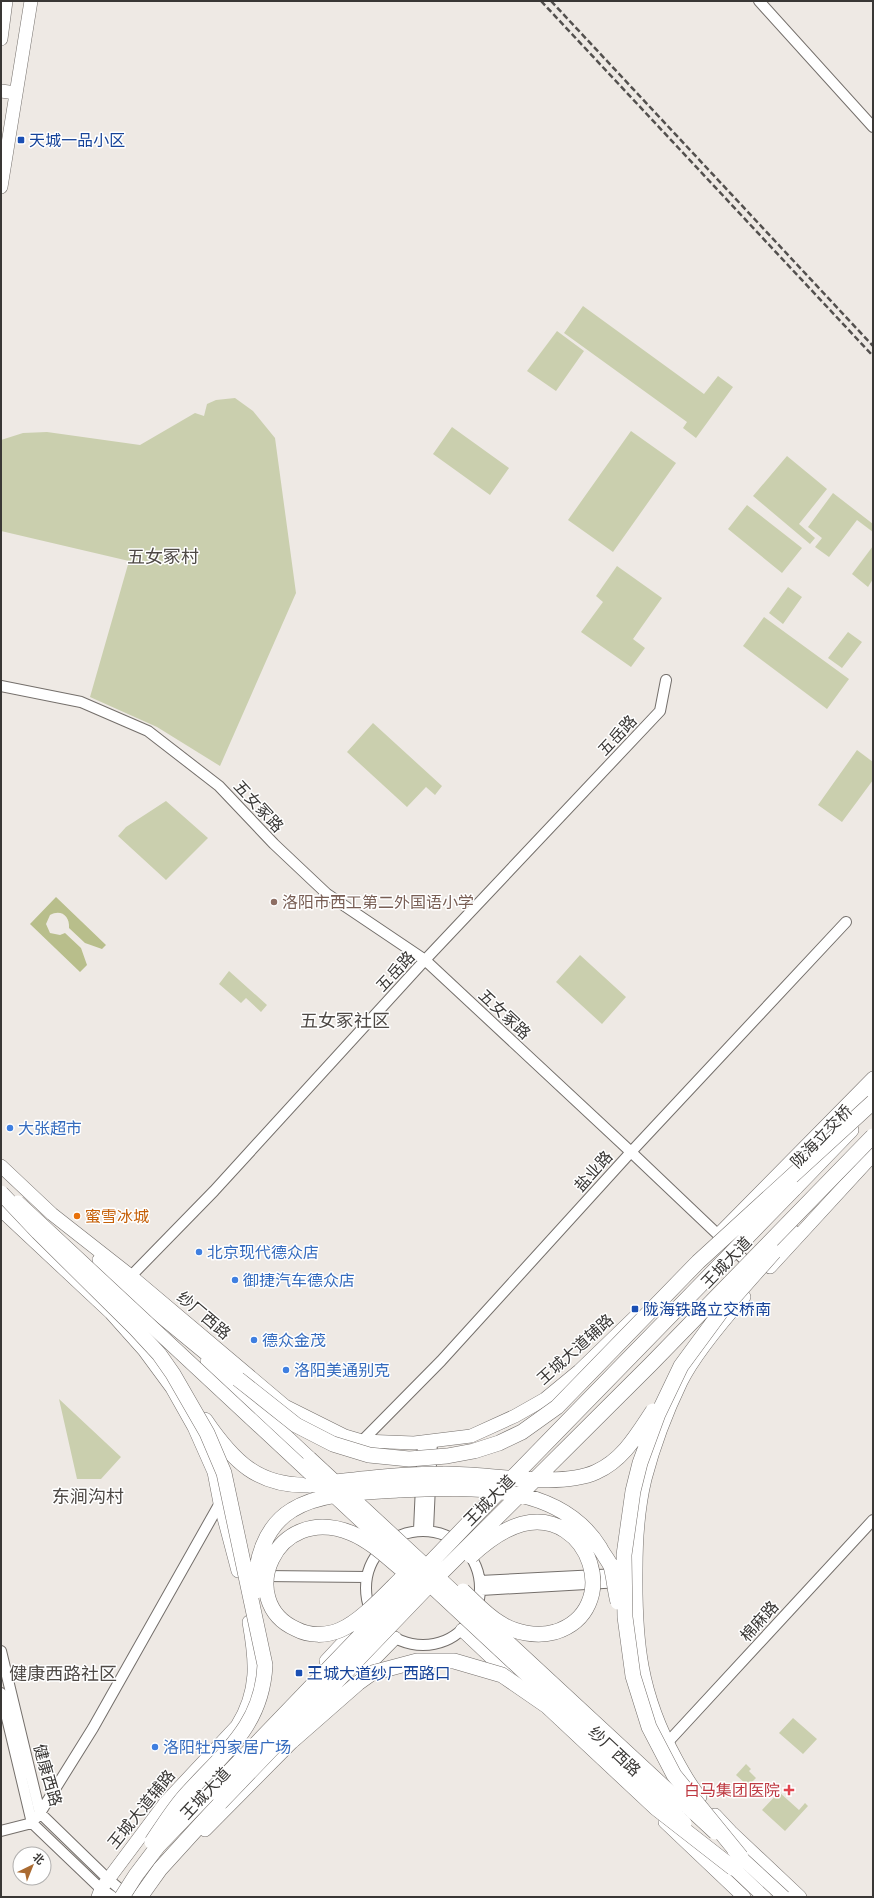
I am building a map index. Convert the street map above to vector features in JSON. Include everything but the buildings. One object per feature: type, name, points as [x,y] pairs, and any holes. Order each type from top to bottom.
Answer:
[{"type":"highway","points":[[131,1283],[238,1379],[296,1425],[333,1444],[369,1455],[409,1459],[447,1456],[474,1451],[499,1443],[522,1432],[557,1408],[698,1262],[873,1102]]},
{"type":"highway","name":"陇海立交桥","points":[[794,1189],[873,1108]]},
{"type":"highway","name":"王城大道","points":[[140,1897],[160,1869],[220,1803],[434,1580],[651,1364],[873,1136]]},
{"type":"highway","points":[[1,1193],[38,1232],[135,1328],[173,1374],[216,1436],[235,1459],[257,1475],[272,1482],[293,1486],[410,1475],[469,1474],[556,1480],[586,1477],[612,1463],[625,1452],[681,1366],[720,1313],[873,1142]]},
{"type":"highway","name":"王城大道","points":[[117,1895],[136,1875],[158,1846],[482,1509],[794,1189]]},
{"type":"highway","points":[[633,1676],[625,1617],[624,1555],[633,1491],[640,1463],[658,1414],[681,1366]]},
{"type":"highway","points":[[173,1374],[207,1433],[224,1474],[266,1665]]},
{"type":"highway","points":[[117,1895],[182,1799],[238,1738],[254,1716],[262,1691],[266,1665],[256,1598],[255,1581],[262,1547],[269,1533],[278,1521],[292,1510],[310,1502],[329,1497],[368,1492],[440,1488],[506,1492],[530,1496],[550,1504],[573,1518],[593,1537],[610,1566],[633,1676],[649,1727],[674,1775],[737,1863]]},
{"type":"highway","points":[[405,1572],[366,1541],[351,1533],[320,1526],[306,1529],[295,1534],[284,1542],[274,1553],[268,1565],[266,1583],[267,1596],[278,1616],[291,1627],[312,1634],[326,1634],[338,1631],[349,1626],[429,1552],[482,1509]]},
{"type":"highway","points":[[220,1803],[419,1603],[482,1546],[496,1537],[523,1524],[540,1523],[566,1530],[577,1539],[586,1551],[594,1580],[587,1608],[572,1623],[564,1628],[548,1634],[528,1634],[513,1630],[500,1623],[463,1591]]},
{"type":"highway","points":[[220,1803],[358,1683],[372,1673],[417,1661],[454,1661],[502,1675],[548,1706],[656,1808],[737,1863]]},
{"type":"main road","points":[[1,38],[6,1]]},
{"type":"main road","points":[[1,187],[31,1]]},
{"type":"main road","points":[[1,91],[16,93]]},
{"type":"main road","name":"王城大道辅路","points":[[428,1442],[471,1436],[515,1416],[545,1399],[579,1371],[718,1235],[873,1078]]},
{"type":"main road","points":[[800,1897],[731,1832],[711,1810],[693,1788],[667,1743],[655,1714],[643,1678],[637,1637],[636,1540],[645,1480],[663,1425],[682,1381],[696,1358],[731,1312],[784,1249],[873,1155]]},
{"type":"main road","points":[[1,1166],[52,1214],[131,1283],[310,1458],[737,1863],[764,1897]]},
{"type":"main road","points":[[1,1186],[530,1679]]},
{"type":"main road","points":[[1,1210],[111,1313],[144,1350],[172,1388],[194,1427],[214,1472],[220,1503],[239,1576]]},
{"type":"main road","name":"纱厂西路","points":[[131,1283],[285,1406],[344,1436],[362,1441],[428,1442]]},
{"type":"main road","points":[[364,1508],[463,1591]]},
{"type":"main road","points":[[405,1572],[530,1679],[737,1863],[784,1897]]},
{"type":"main road","name":"王城大道辅路","points":[[102,1888],[166,1802],[236,1726],[246,1711],[252,1693],[255,1658],[239,1576]]},
{"type":"main road","name":"王城大道辅路","points":[[117,1895],[172,1822],[371,1612]]},
{"type":"main road","name":"纱厂西路","points":[[462,1630],[744,1897]]},
{"type":"main road","points":[[149,1897],[187,1848],[395,1638]]},
{"type":"street","points":[[759,1],[873,128]]},
{"type":"street","name":"五岳路","points":[[131,1283],[425,960],[660,711],[666,680]]},
{"type":"street","name":"五女冢路","points":[[1,686],[81,702],[148,731],[219,786],[274,844],[327,894],[425,960],[631,1152],[761,1276]]},
{"type":"street","name":"盐业路","points":[[362,1441],[441,1361],[631,1152],[846,922]]},
{"type":"street","points":[[718,1235],[750,1209],[873,1091]]},
{"type":"street","points":[[761,1276],[780,1246],[873,1150]]},
{"type":"street","points":[[424,1530],[428,1442]]},
{"type":"street","points":[[1,1831],[32,1823],[40,1813],[93,1728],[220,1503]]},
{"type":"street","name":"棉麻路","points":[[667,1743],[873,1520]]},
{"type":"street","points":[[424,1530],[447,1535],[463,1546],[475,1562],[481,1586],[478,1605],[472,1619],[462,1630],[447,1640],[430,1645],[412,1644],[395,1638],[381,1627],[371,1612],[366,1595],[366,1577],[371,1562],[380,1550],[391,1540],[404,1533],[424,1530]]},
{"type":"street","points":[[239,1576],[366,1577]]},
{"type":"street","points":[[481,1586],[636,1577]]},
{"type":"street","name":"健康西路","points":[[1,1651],[40,1813],[102,1888]]},
{"type":"street","name":"健康西路","points":[[1,1693],[32,1823],[102,1888],[117,1895],[130,1897]]},
{"type":"green space","points":[[583,306],[704,394],[718,376],[733,387],[696,438],[683,428],[687,422],[564,333]]},
{"type":"green space","points":[[557,331],[584,351],[556,391],[527,371]]},
{"type":"green space","points":[[235,398],[253,411],[275,438],[296,593],[220,766],[157,727],[90,697],[129,561],[1,531],[1,440],[23,433],[47,432],[140,445],[195,413],[204,416],[207,404],[216,400]]},
{"type":"green space","points":[[452,427],[509,468],[490,495],[433,454]]},
{"type":"green space","points":[[631,431],[676,463],[613,552],[568,520]]},
{"type":"green space","points":[[787,456],[827,489],[799,524],[815,538],[810,544],[753,496]]},
{"type":"green space","points":[[833,493],[873,524],[873,532],[857,520],[829,557],[815,547],[822,538],[808,527]]},
{"type":"green space","points":[[747,505],[802,548],[782,573],[728,529]]},
{"type":"green space","points":[[873,546],[873,579],[868,587],[852,574]]},
{"type":"green space","points":[[617,566],[662,598],[633,639],[645,648],[631,667],[581,632],[603,602],[596,596]]},
{"type":"green space","points":[[788,587],[802,597],[783,624],[769,613]]},
{"type":"green space","points":[[764,617],[849,679],[827,709],[743,646]]},
{"type":"green space","points":[[848,632],[862,642],[842,668],[828,658]]},
{"type":"green space","points":[[373,723],[442,786],[435,795],[426,787],[407,807],[347,752]]},
{"type":"green space","points":[[857,750],[873,762],[873,780],[842,822],[818,805]]},
{"type":"green space","points":[[166,801],[208,838],[166,880],[118,836],[126,827]]},
{"type":"green space","points":[[56,897],[106,945],[102,949],[85,943],[69,928],[68,920],[64,915],[61,913],[54,913],[50,915],[46,924],[50,933],[60,935],[65,933],[81,948],[87,965],[80,972],[30,924]]},
{"type":"green space","points":[[580,955],[626,997],[602,1024],[556,982]]},
{"type":"green space","points":[[229,971],[267,1005],[261,1012],[246,998],[241,1003],[219,984]]},
{"type":"green space","points":[[59,1399],[121,1457],[101,1479],[77,1479]]},
{"type":"green space","points":[[793,1718],[817,1739],[803,1754],[779,1733]]},
{"type":"green space","points":[[746,1764],[751,1769],[749,1771],[756,1778],[748,1786],[736,1775]]},
{"type":"green space","points":[[779,1792],[799,1810],[805,1803],[808,1806],[785,1831],[762,1810]]},
{"type":"railway","points":[[541,1],[873,356]]},
{"type":"railway","points":[[551,1],[873,346]]},
{"type":"place","name":"天城一品小区","points":[[21,140]]},
{"type":"place","name":"洛阳市西工第二外国语小学","points":[[274,902]]},
{"type":"place","name":"大张超市","points":[[10,1128]]},
{"type":"place","name":"蜜雪冰城","points":[[77,1216]]},
{"type":"place","name":"北京现代德众店","points":[[199,1252]]},
{"type":"place","name":"御捷汽车德众店","points":[[235,1280]]},
{"type":"place","name":"陇海铁路立交桥南","points":[[635,1309]]},
{"type":"place","name":"德众金茂","points":[[254,1340]]},
{"type":"place","name":"洛阳美通别克","points":[[286,1370]]},
{"type":"place","name":"王城大道纱厂西路口","points":[[299,1673]]},
{"type":"place","name":"洛阳牡丹家居广场","points":[[155,1747]]},
{"type":"place","name":"白马集团医院","points":[[789,1790]]},
{"type":"district","name":"五女冢村","points":[[163,557]]},
{"type":"district","name":"五女冢社区","points":[[345,1021]]},
{"type":"district","name":"东涧沟村","points":[[88,1497]]},
{"type":"district","name":"健康西路社区","points":[[63,1674]]}]
